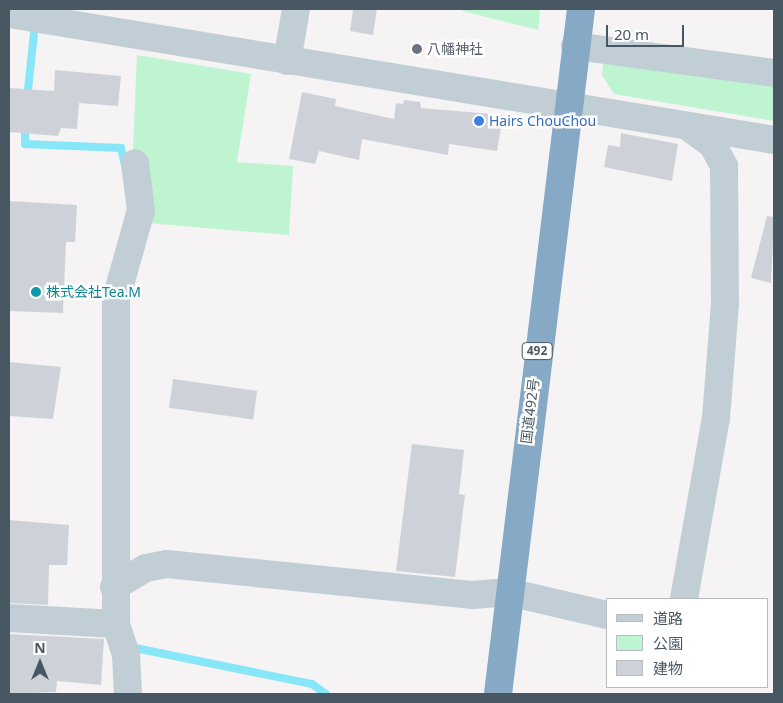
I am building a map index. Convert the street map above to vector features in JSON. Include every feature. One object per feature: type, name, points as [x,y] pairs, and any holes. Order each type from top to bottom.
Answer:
[{"type":"highway","name":"国道492号","points":[[498,694],[508,592],[566,103],[580,9]]},
{"type":"street","points":[[287,60],[296,9]]},
{"type":"street","points":[[9,14],[287,60],[566,103],[686,126],[774,140]]},
{"type":"street","points":[[574,46],[774,73]]},
{"type":"street","points":[[684,598],[716,418],[724,304],[724,166],[713,145],[686,126]]},
{"type":"street","points":[[128,694],[126,655],[116,624],[114,587],[116,299],[141,210],[134,163]]},
{"type":"street","points":[[114,587],[146,568],[167,564],[472,595],[508,592],[606,615]]},
{"type":"street","points":[[9,618],[116,624]]},
{"type":"green space","points":[[463,9],[540,9],[538,30],[462,11]]},
{"type":"green space","points":[[137,55],[251,74],[237,162],[293,166],[289,235],[148,223],[133,150]]},
{"type":"green space","points":[[603,63],[774,80],[774,121],[614,94],[602,75]]},
{"type":"building","points":[[353,9],[377,9],[373,35],[350,31]]},
{"type":"building","points":[[55,70],[121,76],[118,106],[79,103],[77,129],[61,128],[58,136],[9,132],[9,88],[54,91]]},
{"type":"building","points":[[302,92],[336,99],[335,106],[394,119],[396,103],[403,104],[404,100],[420,102],[421,108],[503,115],[497,151],[449,144],[448,155],[362,139],[359,160],[319,151],[315,164],[289,159]]},
{"type":"building","points":[[621,133],[678,144],[672,181],[604,167],[608,145],[620,147]]},
{"type":"building","points":[[9,201],[77,205],[75,242],[66,242],[63,313],[9,311]]},
{"type":"building","points":[[767,216],[774,217],[771,283],[751,278]]},
{"type":"building","points":[[9,362],[61,367],[53,419],[9,416]]},
{"type":"building","points":[[173,379],[257,391],[253,420],[169,408]]},
{"type":"building","points":[[412,444],[464,450],[459,494],[465,495],[455,577],[396,571]]},
{"type":"building","points":[[9,520],[69,525],[67,565],[49,565],[48,605],[9,603]]},
{"type":"building","points":[[9,634],[104,639],[101,685],[57,681],[56,692],[9,694]]},
{"type":"waterway","points":[[27,99],[34,34]]},
{"type":"waterway","points":[[25,123],[25,144],[121,148],[125,165]]},
{"type":"waterway","points":[[130,647],[312,684],[326,694]]},
{"type":"place","name":"八幡神社","points":[[417,49]]},
{"type":"place","name":"Hairs ChouChou","points":[[479,121]]},
{"type":"place","name":"株式会社Tea.M","points":[[36,292]]}]
